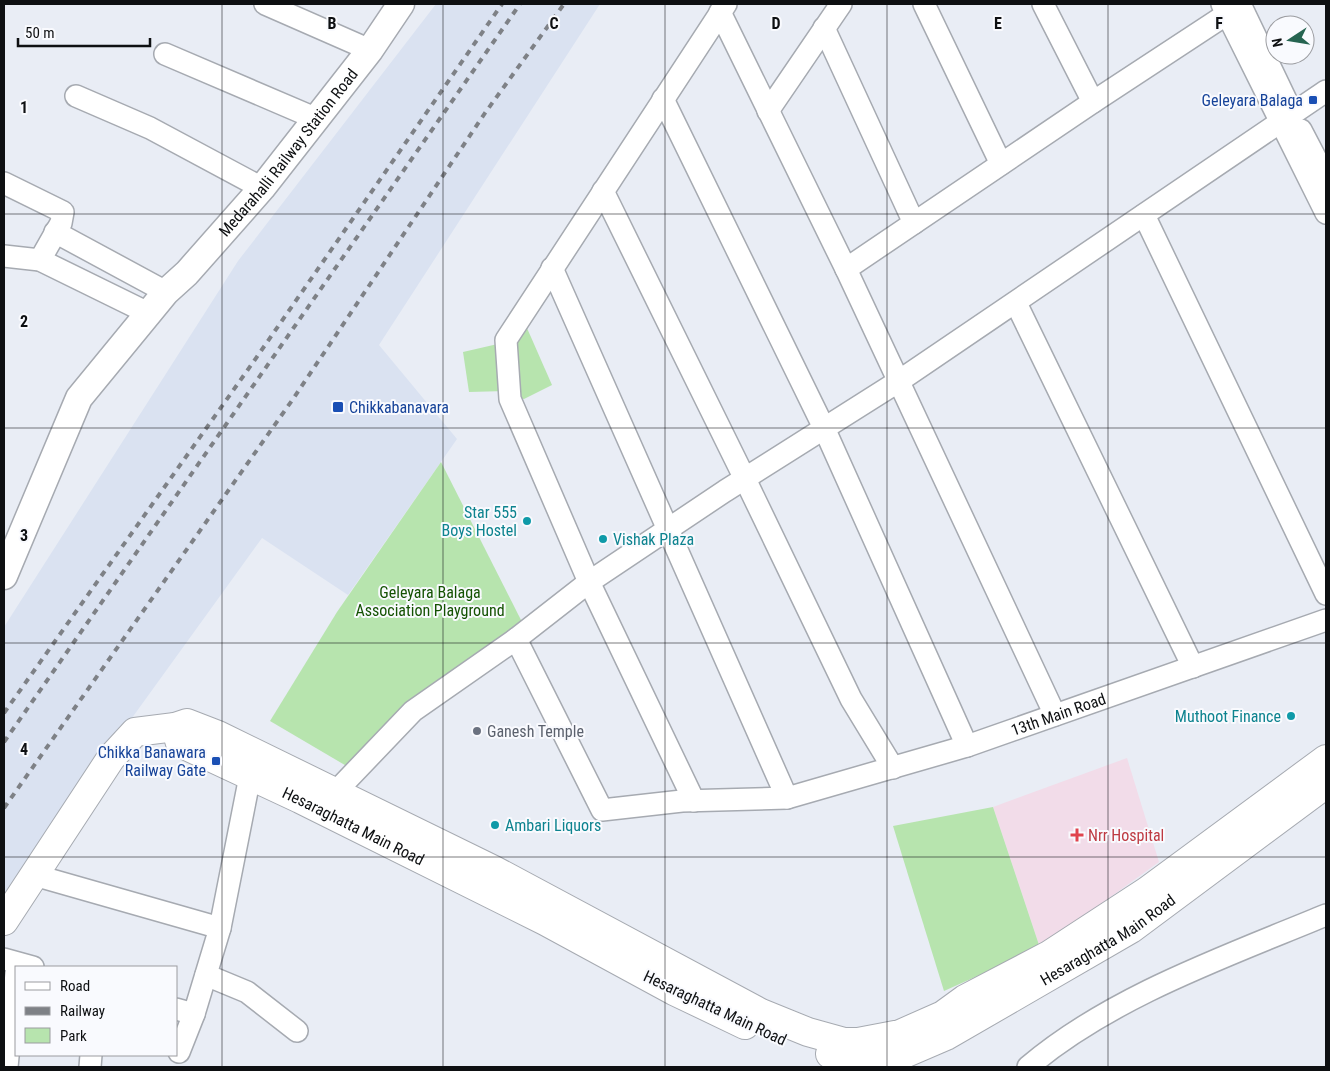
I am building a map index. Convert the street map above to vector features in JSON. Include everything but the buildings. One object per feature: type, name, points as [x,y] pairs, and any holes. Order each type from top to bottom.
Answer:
[{"type":"main road","name":"Hesaraghatta Main Road","points":[[4,921],[111,758],[135,732],[174,727],[187,723],[218,735],[252,764],[327,801],[494,870],[760,1013],[808,1032],[844,1042],[859,1057],[888,1063],[946,1036],[1131,929],[1326,784]]},
{"type":"main road","name":"Hesaraghatta Main Road","points":[[859,1057],[900,1034],[943,1015],[965,999],[1050,955],[1147,891],[1326,759]]},
{"type":"street","points":[[265,4],[370,50]]},
{"type":"street","name":"Medarahalli Railway Station Road","points":[[4,576],[79,398],[166,292],[187,273],[262,188],[370,50],[401,4]]},
{"type":"street","points":[[768,111],[841,4]]},
{"type":"street","points":[[924,4],[1002,164]]},
{"type":"street","points":[[1043,4],[1093,102]]},
{"type":"street","points":[[846,269],[1093,102],[1229,7],[1287,118],[1326,213]]},
{"type":"street","points":[[694,801],[589,582],[510,399],[506,340],[723,8]]},
{"type":"street","points":[[723,8],[768,111],[846,269],[1055,715]]},
{"type":"street","points":[[824,28],[914,223]]},
{"type":"street","points":[[165,54],[317,119]]},
{"type":"street","points":[[327,801],[413,712],[516,639],[589,582],[824,428],[899,382],[1326,91]]},
{"type":"street","points":[[76,96],[150,128],[262,188]]},
{"type":"street","points":[[663,99],[824,428],[966,746]]},
{"type":"street","points":[[1287,118],[1326,178]]},
{"type":"street","points":[[4,183],[63,212],[61,223],[40,260]]},
{"type":"street","points":[[603,191],[851,698],[894,768]]},
{"type":"street","points":[[1144,215],[1326,594]]},
{"type":"street","points":[[55,232],[166,292]]},
{"type":"street","points":[[4,256],[40,260],[148,313]]},
{"type":"street","points":[[552,268],[787,798]]},
{"type":"street","points":[[1016,303],[1192,667]]},
{"type":"street","name":"13th Main Road","points":[[516,639],[602,810],[694,801],[787,798],[966,746],[1326,620]]},
{"type":"street","points":[[179,1052],[185,1011],[206,975],[220,928],[252,764]]},
{"type":"street","points":[[34,875],[220,928]]},
{"type":"street","points":[[1028,1067],[1046,1052],[1110,1011],[1204,965],[1326,915]]},
{"type":"street","points":[[206,975],[247,992],[297,1031]]},
{"type":"street","points":[[7,1067],[15,994]]},
{"type":"street","points":[[888,1063],[900,1034]]},
{"type":"shaded area","points":[[436,4],[600,4],[379,345],[457,439],[348,595],[262,538],[4,895],[4,627],[238,261]]},
{"type":"shaded area","name":"Nrr Hospital","points":[[1127,758],[1159,862],[1040,948],[993,807]]},
{"type":"green space","points":[[523,319],[552,385],[524,399],[513,397],[509,341]]},
{"type":"green space","points":[[502,343],[506,391],[469,392],[463,352]]},
{"type":"green space","name":"Geleyara Balaga Association Playground","points":[[441,462],[522,622],[355,771],[270,721],[337,612]]},
{"type":"green space","points":[[993,807],[1040,948],[944,991],[893,826]]},
{"type":"railway","points":[[4,713],[254,361],[502,4]]},
{"type":"railway","points":[[4,742],[520,4]]},
{"type":"railway","points":[[4,808],[293,399],[485,113],[564,4]]},
{"type":"place","name":"Geleyara Balaga","points":[[1313,100]]},
{"type":"place","name":"Chikkabanavara","points":[[338,407]]},
{"type":"place","name":"Star 555 Boys Hostel","points":[[527,521]]},
{"type":"place","name":"Vishak Plaza","points":[[603,539]]},
{"type":"place","name":"Muthoot Finance","points":[[1291,716]]},
{"type":"place","name":"Ganesh Temple","points":[[477,731]]},
{"type":"place","name":"Chikka Banawara Railway Gate","points":[[216,761]]},
{"type":"place","name":"Ambari Liquors","points":[[495,825]]},
{"type":"place","name":"Nrr Hospital","points":[[1077,835]]}]
